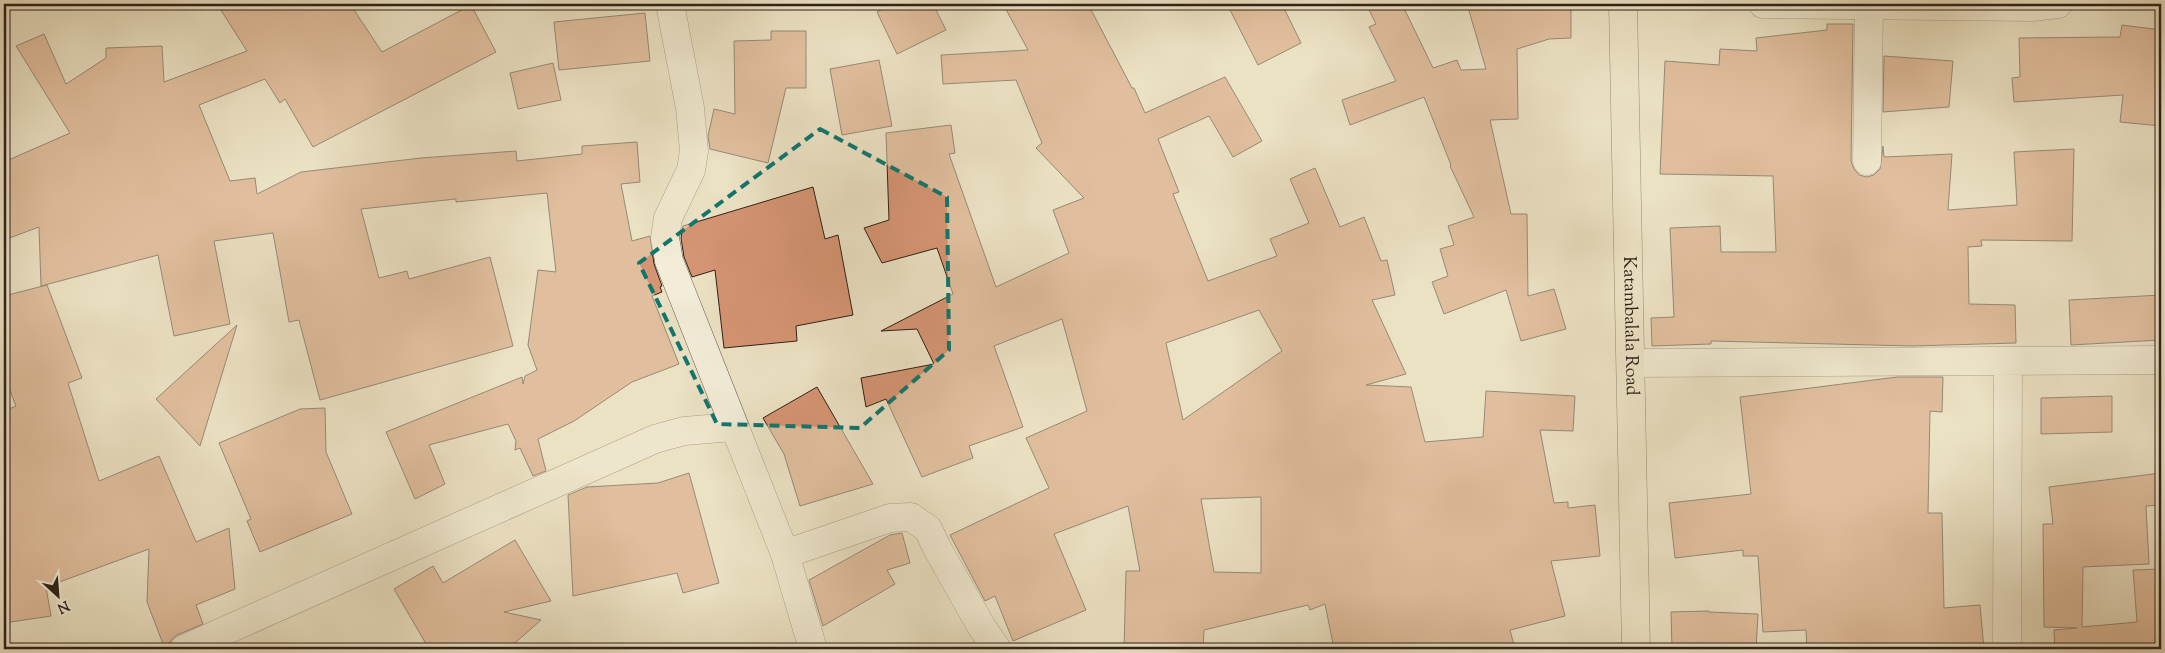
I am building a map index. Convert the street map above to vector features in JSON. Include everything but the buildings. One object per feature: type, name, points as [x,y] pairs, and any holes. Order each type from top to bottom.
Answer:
[{"type":"main road","name":"Katambalala Road","points":[[1623,4],[1636,649]]},
{"type":"street","points":[[670,4],[690,108],[694,152],[691,170],[668,218],[665,238],[669,261],[733,427],[746,453],[785,554],[814,649]]},
{"type":"street","points":[[1763,4],[2032,6],[2058,4]]},
{"type":"street","points":[[1867,161],[1870,4]]},
{"type":"street","points":[[2007,649],[2008,360]]},
{"type":"street","points":[[1631,363],[2161,360]]},
{"type":"street","points":[[184,649],[655,439],[684,431],[733,427]]},
{"type":"street","points":[[785,554],[890,518],[911,517],[928,529],[981,626],[997,649]]},
{"type":"highlighted area","points":[[820,129],[947,197],[949,350],[860,428],[717,424],[639,263]]}]
